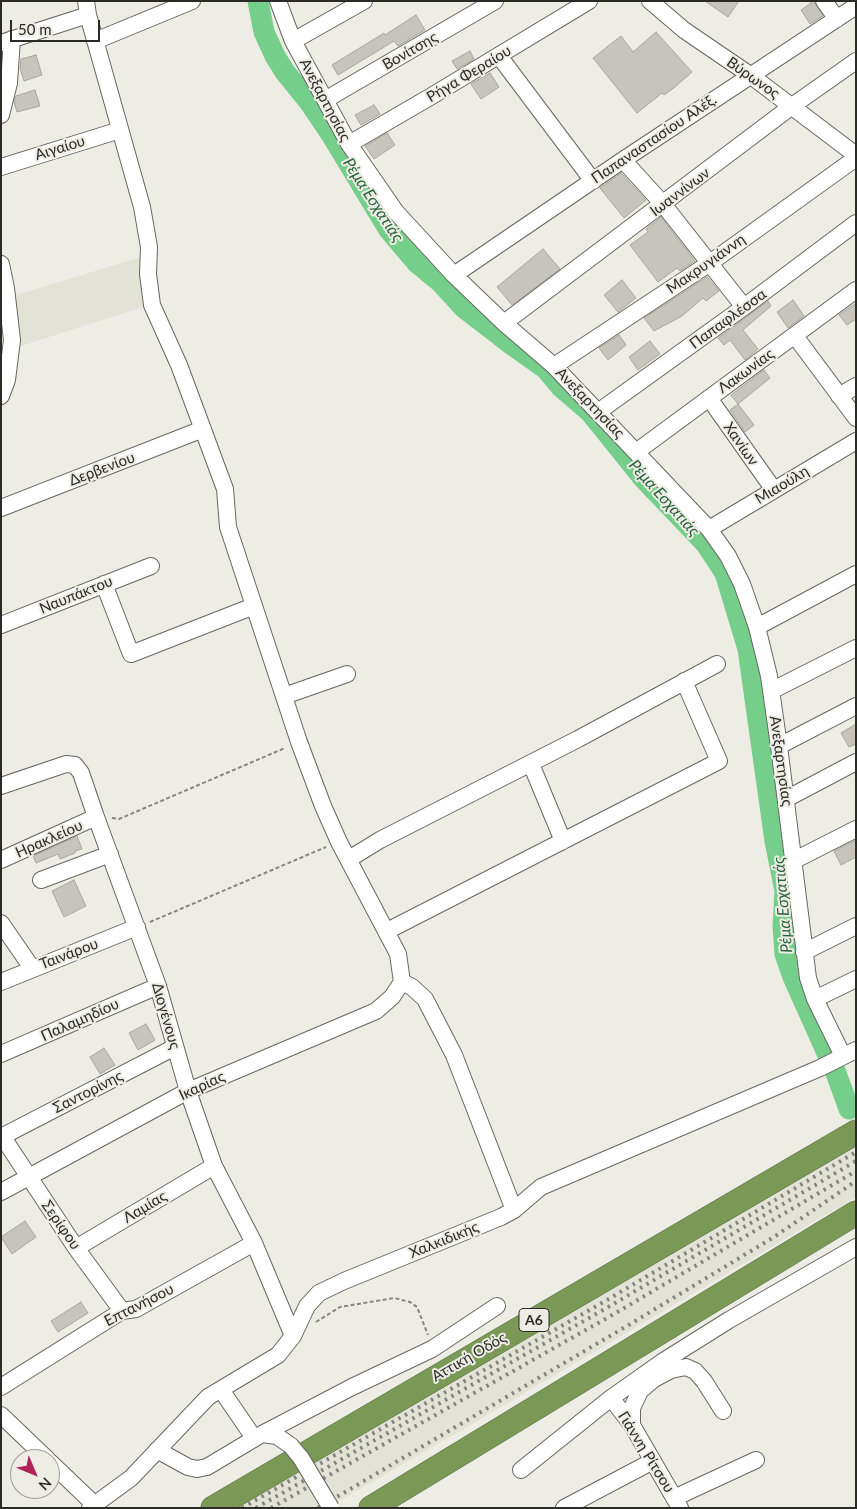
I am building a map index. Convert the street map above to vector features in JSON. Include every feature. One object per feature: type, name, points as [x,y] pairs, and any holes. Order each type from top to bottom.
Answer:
[{"type":"highway","name":"Αττική Οδός","points":[[213,1508],[856,1132]]},
{"type":"highway","points":[[371,1508],[856,1213]]},
{"type":"street","points":[[95,41],[192,1]]},
{"type":"street","name":"Ανεξαρτησίας","points":[[278,1],[293,40],[349,144],[396,212],[454,275],[504,324],[554,366],[709,529],[724,550],[736,572],[757,627],[771,691],[808,978],[815,999],[845,1056]]},
{"type":"street","points":[[293,40],[364,1]]},
{"type":"street","name":"Βονίτσης","points":[[325,100],[495,1]]},
{"type":"street","name":"Ρήγα Φεραίου","points":[[349,144],[589,1]]},
{"type":"street","name":"Βύρωνος","points":[[650,1],[684,30],[792,106],[856,156]]},
{"type":"street","points":[[824,1],[837,19]]},
{"type":"street","name":"Παπαναστασίου Αλέξ.","points":[[454,275],[592,180],[856,6]]},
{"type":"street","points":[[2,113],[9,83],[7,41],[87,8],[142,207],[149,247],[148,274],[152,305],[179,365],[225,488],[228,527],[299,742],[339,842],[398,954],[402,982],[412,987],[425,999],[454,1054],[514,1210]]},
{"type":"street","points":[[499,56],[592,180]]},
{"type":"street","name":"Ιωαννίνων","points":[[504,324],[792,106],[856,61]]},
{"type":"street","name":"Αιγαίου","points":[[1,167],[120,130]]},
{"type":"street","name":"Μακρυγιάννη","points":[[554,366],[710,263],[856,156]]},
{"type":"street","points":[[623,160],[663,204],[744,307]]},
{"type":"street","name":"Παπαφλέσσα","points":[[598,412],[744,307],[856,223]]},
{"type":"street","points":[[1,264],[6,288],[12,340],[7,380],[1,396]]},
{"type":"street","name":"Λακωνίας","points":[[636,452],[856,290]]},
{"type":"street","points":[[795,336],[856,418]]},
{"type":"street","points":[[839,396],[856,386]]},
{"type":"street","name":"Χανίων","points":[[709,398],[774,490]]},
{"type":"street","name":"Δερβενίου","points":[[1,508],[203,429]]},
{"type":"street","name":"Μιαούλη","points":[[709,529],[856,441]]},
{"type":"street","name":"Ναυπάκτου","points":[[1,625],[151,566]]},
{"type":"street","points":[[757,627],[856,574]]},
{"type":"street","points":[[104,584],[131,654],[254,606]]},
{"type":"street","points":[[771,691],[856,648]]},
{"type":"street","points":[[349,859],[380,840],[531,764],[716,664]]},
{"type":"street","points":[[284,696],[346,674]]},
{"type":"street","points":[[387,931],[719,761],[684,681]]},
{"type":"street","points":[[779,746],[856,706]]},
{"type":"street","points":[[786,798],[856,762]]},
{"type":"street","name":"Διογένους","points":[[1,786],[66,764],[75,765],[82,773],[96,817],[158,986],[188,1091],[214,1166],[254,1243],[293,1336]]},
{"type":"street","points":[[531,764],[563,841]]},
{"type":"street","name":"Ηρακλείου","points":[[1,860],[96,817]]},
{"type":"street","points":[[794,861],[856,829]]},
{"type":"street","points":[[41,880],[110,854]]},
{"type":"street","points":[[804,952],[856,926]]},
{"type":"street","name":"Ταινάρου","points":[[1,982],[137,927]]},
{"type":"street","points":[[3,929],[32,968]]},
{"type":"street","points":[[815,999],[856,979]]},
{"type":"street","name":"Ικαρίας","points":[[1,1192],[188,1091],[376,1010],[392,997],[402,982]]},
{"type":"street","name":"Παλαμηδίου","points":[[1,1054],[158,986]]},
{"type":"street","name":"Σαντορίνης","points":[[2,1136],[175,1046]]},
{"type":"street","name":"Χαλκιδικής","points":[[93,1506],[131,1478],[208,1397],[272,1360],[293,1336],[307,1306],[319,1293],[496,1219],[514,1210],[541,1188],[845,1056]]},
{"type":"street","name":"Σερίφου","points":[[2,1136],[28,1178],[122,1311]]},
{"type":"street","name":"Λαμίας","points":[[76,1248],[214,1166]]},
{"type":"street","name":"Επτανήσου","points":[[1,1387],[122,1311],[136,1309],[254,1243]]},
{"type":"street","points":[[521,1470],[611,1398],[662,1362],[728,1320],[856,1247]]},
{"type":"street","points":[[157,1450],[188,1467],[202,1468],[213,1464],[258,1436],[352,1387],[432,1349],[496,1306]]},
{"type":"street","points":[[632,1425],[632,1408],[640,1391],[654,1379],[671,1370],[686,1367],[695,1371],[704,1381],[723,1411]]},
{"type":"street","points":[[226,1397],[258,1436]]},
{"type":"street","name":"Γιάννη Ρίτσου","points":[[611,1398],[632,1425],[677,1503]]},
{"type":"street","points":[[1,1415],[37,1449]]},
{"type":"street","points":[[258,1436],[273,1434],[291,1446],[301,1458],[331,1508]]},
{"type":"street","points":[[677,1503],[756,1460]]},
{"type":"street","points":[[564,1508],[653,1461]]},
{"type":"street","points":[[60,1472],[93,1506]]},
{"type":"path","points":[[96,817],[119,819],[299,742]]},
{"type":"path","points":[[137,927],[339,842]]},
{"type":"path","points":[[293,1336],[340,1307],[394,1298],[410,1302],[417,1307],[432,1349]]},
{"type":"shaded area","points":[[144,256],[146,306],[15,348],[13,296]]},
{"type":"shaded area","points":[[856,1145],[856,1197],[486,1416],[327,1508],[229,1508]]},
{"type":"building","points":[[705,1],[739,1],[728,17]]},
{"type":"building","points":[[814,1],[823,16],[810,24],[801,10]]},
{"type":"building","points":[[416,15],[425,30],[398,46],[394,41],[338,75],[332,65]]},
{"type":"building","points":[[656,32],[692,72],[675,87],[664,95],[662,93],[637,113],[593,58],[621,36],[633,52]]},
{"type":"building","points":[[470,51],[474,59],[457,69],[452,61]]},
{"type":"building","points":[[36,55],[42,75],[24,81],[20,68],[21,59]]},
{"type":"building","points":[[490,73],[499,87],[481,99],[471,84]]},
{"type":"building","points":[[35,90],[40,106],[17,112],[14,102],[16,96]]},
{"type":"building","points":[[374,105],[380,114],[361,125],[355,115]]},
{"type":"building","points":[[387,133],[395,145],[374,159],[365,146]]},
{"type":"building","points":[[621,173],[646,200],[624,218],[600,188]]},
{"type":"building","points":[[661,217],[695,261],[680,271],[677,268],[658,282],[630,245],[648,232],[646,229]]},
{"type":"building","points":[[543,249],[560,269],[512,305],[497,287]]},
{"type":"building","points":[[707,277],[719,291],[706,301],[703,298],[682,316],[654,331],[644,318]]},
{"type":"building","points":[[622,280],[636,298],[618,312],[604,295]]},
{"type":"building","points":[[793,300],[804,316],[788,328],[777,312]]},
{"type":"building","points":[[768,301],[771,306],[743,330],[758,349],[745,360],[730,340],[724,345],[718,338]]},
{"type":"building","points":[[856,303],[856,319],[847,325],[839,315]]},
{"type":"building","points":[[619,335],[626,345],[608,360],[599,348]]},
{"type":"building","points":[[650,341],[660,354],[638,370],[629,357]]},
{"type":"building","points":[[764,370],[770,378],[738,404],[731,395]]},
{"type":"building","points":[[738,404],[754,425],[745,432],[730,410]]},
{"type":"building","points":[[856,724],[856,744],[849,747],[841,733]]},
{"type":"building","points":[[77,836],[82,849],[60,859],[58,854],[36,863],[33,856]]},
{"type":"building","points":[[856,840],[856,857],[841,865],[834,851]]},
{"type":"building","points":[[74,880],[86,906],[64,917],[52,891]]},
{"type":"building","points":[[146,1024],[155,1040],[138,1050],[129,1033]]},
{"type":"building","points":[[104,1048],[115,1065],[100,1074],[90,1057]]},
{"type":"building","points":[[25,1221],[36,1237],[12,1254],[1,1237]]},
{"type":"building","points":[[81,1302],[88,1313],[58,1332],[51,1321]]},
{"type":"waterway","name":"Ρέμα Εσχατιάς","points":[[258,1],[264,32],[275,56],[331,134],[389,230],[417,263],[440,282],[464,308],[546,369],[561,387],[590,412],[643,478],[706,544],[725,573],[748,649],[775,841],[785,891],[783,926],[785,954],[793,977],[836,1073],[849,1109]]},
{"type":"railway","points":[[242,1508],[607,1300],[856,1152]]},
{"type":"railway","points":[[256,1508],[610,1306],[856,1161]]},
{"type":"railway","points":[[271,1508],[614,1314],[856,1171]]},
{"type":"railway","points":[[318,1508],[774,1237],[856,1181]]}]
